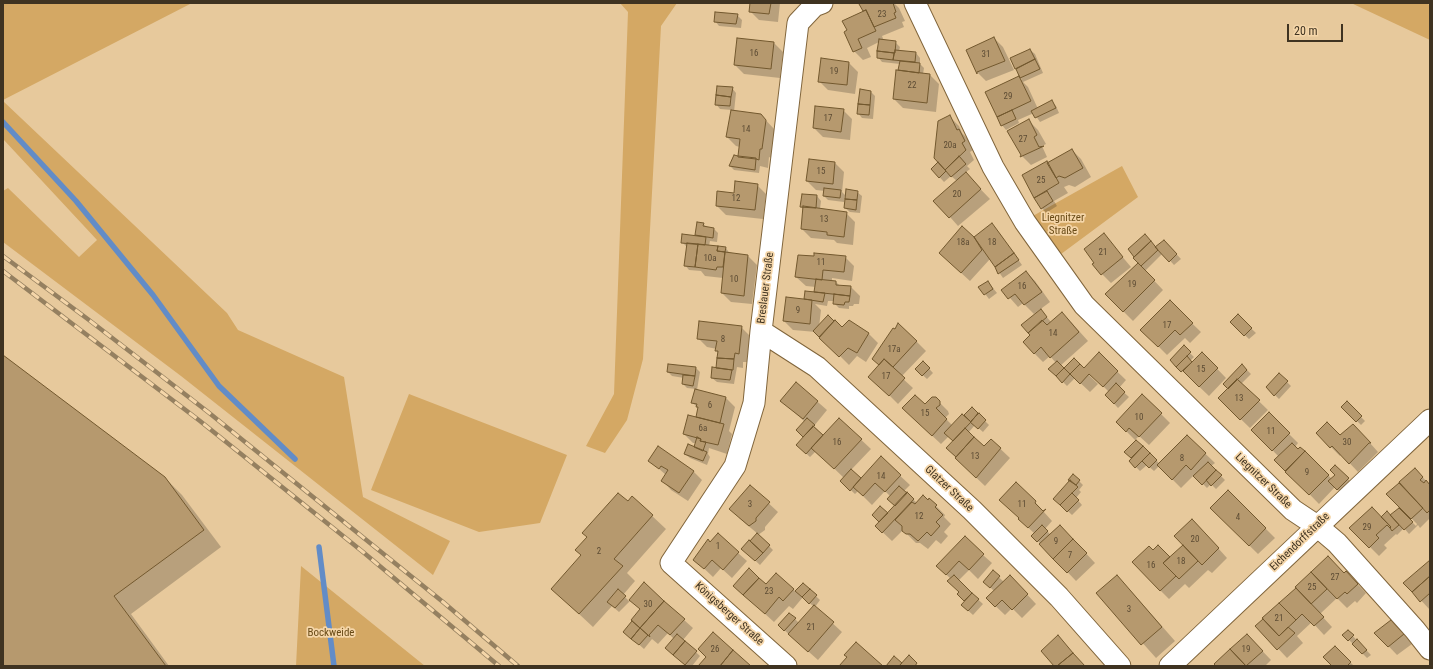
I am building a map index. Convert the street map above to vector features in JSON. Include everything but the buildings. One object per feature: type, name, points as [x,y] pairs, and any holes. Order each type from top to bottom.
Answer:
[{"type":"street","name":"Breslauer Straße","points":[[671,563],[735,466],[754,403],[761,331],[798,23],[814,6],[822,3]]},
{"type":"street","name":"Liegnitzer Straße","points":[[915,3],[993,167],[1025,222],[1084,304],[1293,510],[1337,542],[1430,649]]},
{"type":"street","name":"Glatzer Straße","points":[[761,331],[817,367],[972,510],[1059,597],[1120,666]]},
{"type":"street","name":"Eichendorffstraße","points":[[1170,666],[1430,420]]},
{"type":"street","name":"Königsberger Straße","points":[[671,563],[786,666]]},
{"type":"green space","points":[[3,3],[192,3],[3,100]]},
{"type":"green space","points":[[620,3],[677,3],[661,26],[643,359],[627,420],[605,453],[586,446],[614,394],[628,12]]},
{"type":"green space","points":[[1351,3],[1425,3],[1430,5],[1430,40]]},
{"type":"green space","points":[[3,101],[227,313],[238,330],[344,377],[363,497],[450,541],[433,575],[181,376],[3,242],[3,191],[8,188],[79,257],[97,240],[3,139]]},
{"type":"green space","name":"Liegnitzer Straße","points":[[1122,166],[1138,197],[1057,257],[1031,217]]},
{"type":"green space","points":[[409,394],[567,455],[540,523],[479,532],[371,490]]},
{"type":"green space","name":"Bockweide","points":[[301,566],[425,666],[296,666]]},
{"type":"waterway","points":[[3,122],[76,201],[153,295],[219,386],[295,459]]},
{"type":"waterway","points":[[319,547],[334,666]]},
{"type":"railway","points":[[3,256],[208,412],[443,602],[518,666]]},
{"type":"railway","points":[[3,271],[200,421],[363,552],[499,666]]}]
